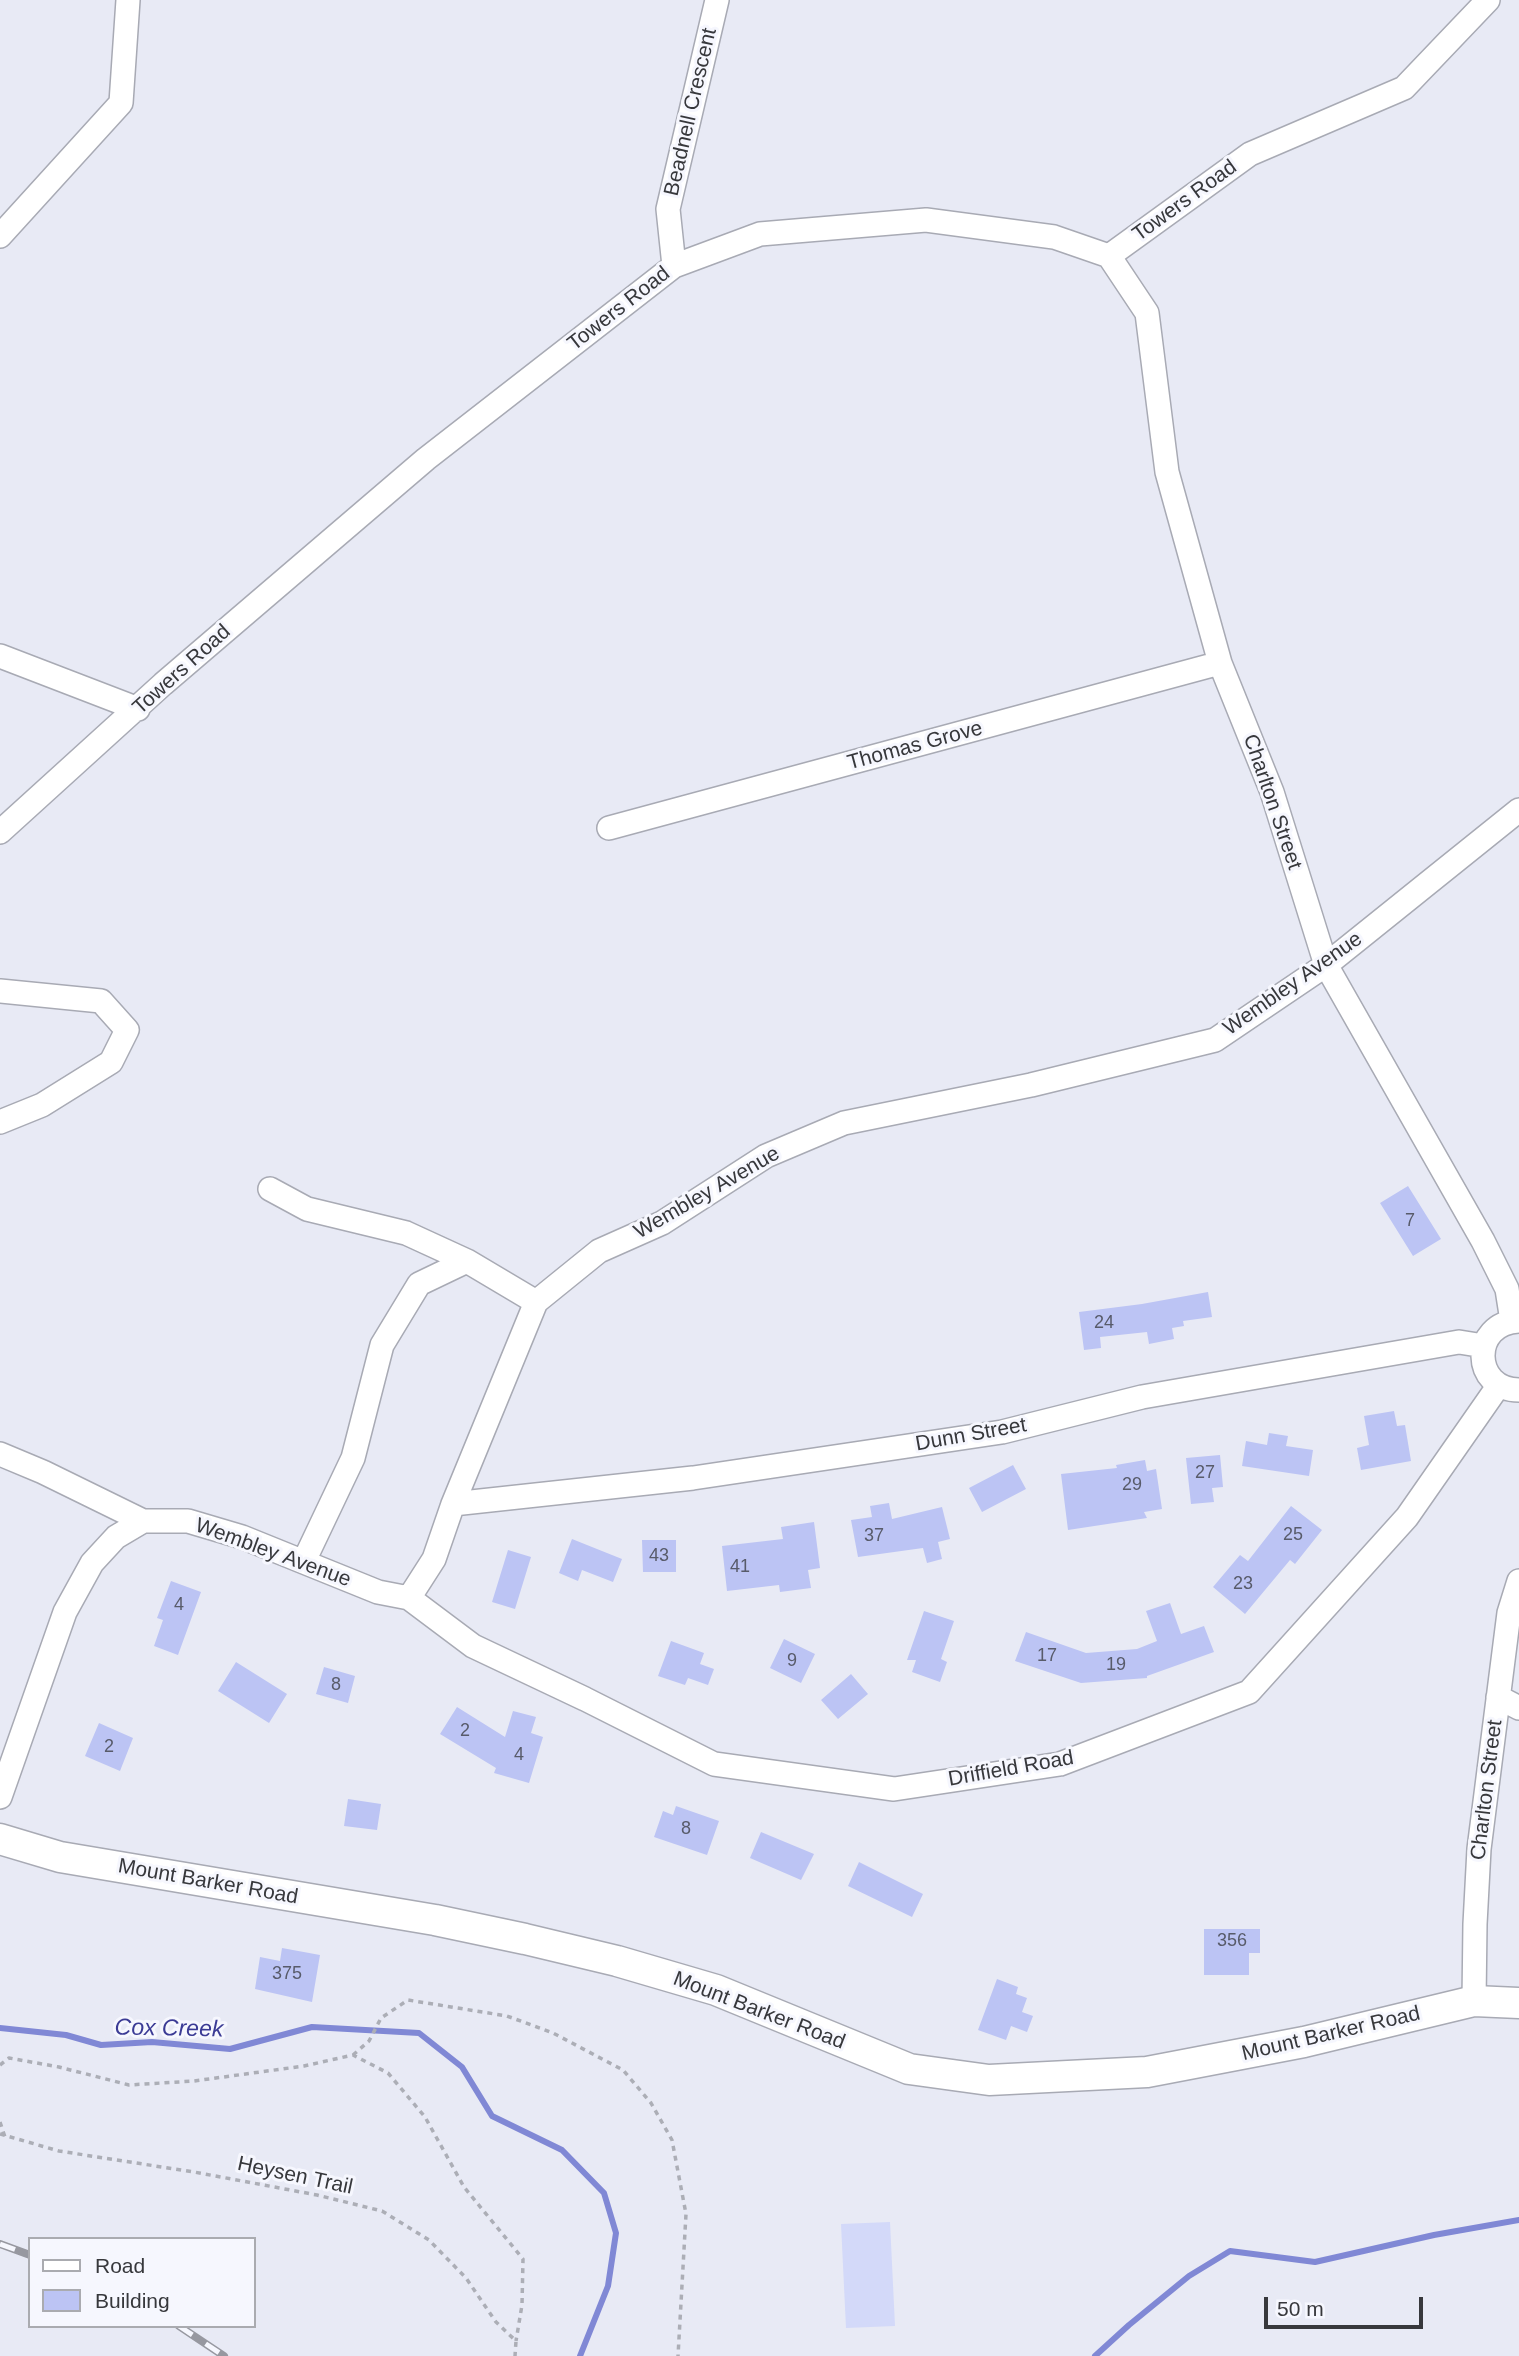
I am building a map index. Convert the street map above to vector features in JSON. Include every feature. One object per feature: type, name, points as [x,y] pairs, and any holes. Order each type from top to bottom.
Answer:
[{"type":"main road","name":"Mount Barker Road","points":[[0,1839],[60,1857],[435,1920],[604,1958],[716,1990],[909,2069],[989,2080],[1147,2072],[1304,2042],[1474,2001],[1519,2003]]},
{"type":"street","points":[[0,236],[121,103],[128,0]]},
{"type":"street","name":"Beadnell Crescent","points":[[674,266],[668,209],[717,0]]},
{"type":"street","name":"Towers Road","points":[[0,832],[163,684],[426,459],[674,266],[760,234],[926,220],[1054,237],[1109,256],[1250,154],[1404,88],[1488,0]]},
{"type":"street","name":"Charlton Street","points":[[1109,256],[1147,313],[1167,471],[1220,663],[1272,792],[1326,965],[1483,1241],[1507,1289],[1515,1321]]},
{"type":"street","points":[[0,656],[138,709]]},
{"type":"street","name":"Thomas Grove","points":[[609,828],[1220,663]]},
{"type":"street","name":"Wembley Avenue","points":[[144,1521],[188,1521],[242,1538],[378,1592],[409,1598],[434,1559],[453,1504],[536,1302],[599,1251],[662,1223],[766,1156],[844,1123],[1031,1085],[1215,1040],[1326,965],[1519,810]]},
{"type":"street","points":[[0,991],[101,1001],[127,1030],[111,1062],[42,1105],[0,1122]]},
{"type":"street","points":[[270,1189],[307,1209],[407,1233],[467,1261],[536,1302]]},
{"type":"street","points":[[304,1562],[353,1458],[382,1345],[419,1284],[467,1261]]},
{"type":"street","points":[[1509,1388],[1491,1378],[1482,1357],[1484,1346],[1494,1329],[1515,1321]]},
{"type":"street","name":"Dunn Street","points":[[453,1504],[693,1478],[1002,1432],[1142,1397],[1459,1342],[1484,1346]]},
{"type":"street","name":"Driffield Road","points":[[409,1598],[473,1646],[713,1764],[894,1788],[1060,1764],[1249,1692],[1407,1517],[1509,1388]]},
{"type":"street","points":[[0,1454],[144,1521]]},
{"type":"street","points":[[0,1797],[65,1612],[92,1563],[116,1537],[144,1521]]},
{"type":"street","name":"Charlton Street","points":[[1474,2001],[1479,1849],[1509,1613],[1519,1581]]},
{"type":"street","points":[[1498,1698],[1519,1708]]},
{"type":"path","points":[[0,2065],[9,2058],[59,2067],[129,2085],[194,2081],[304,2066],[353,2055],[369,2041],[381,2018],[408,2000],[507,2016],[554,2033],[624,2070],[651,2103],[672,2140],[685,2214],[678,2356]]},
{"type":"path","points":[[353,2055],[388,2073],[425,2117],[464,2187],[523,2259],[522,2305],[515,2356]]},
{"type":"path","points":[[0,2122],[2,2136]]},
{"type":"path","name":"Heysen Trail","points":[[2,2136],[59,2151],[290,2190],[382,2211],[429,2240],[466,2278],[496,2322],[516,2341]]},
{"type":"shaded area","points":[[890,2222],[895,2326],[846,2328],[841,2224]]},
{"type":"building","points":[[1408,1186],[1441,1239],[1413,1256],[1380,1203]]},
{"type":"building","points":[[1208,1292],[1212,1317],[1183,1321],[1184,1326],[1172,1328],[1174,1339],[1149,1344],[1147,1332],[1100,1337],[1101,1348],[1084,1350],[1079,1312]]},
{"type":"building","points":[[1394,1411],[1397,1426],[1405,1425],[1411,1461],[1361,1470],[1357,1448],[1369,1445],[1364,1416]]},
{"type":"building","points":[[1269,1433],[1288,1436],[1286,1446],[1313,1450],[1309,1476],[1242,1466],[1246,1441],[1267,1445]]},
{"type":"building","points":[[1220,1455],[1223,1487],[1212,1488],[1214,1502],[1191,1504],[1186,1458]]},
{"type":"building","points":[[1145,1460],[1147,1471],[1156,1469],[1162,1509],[1144,1512],[1147,1518],[1068,1530],[1061,1474],[1117,1468],[1116,1465]]},
{"type":"building","points":[[1013,1465],[1026,1489],[982,1512],[969,1488]]},
{"type":"building","points":[[889,1503],[892,1519],[942,1507],[950,1539],[938,1542],[942,1559],[927,1563],[923,1548],[858,1557],[851,1520],[872,1517],[870,1506]]},
{"type":"building","points":[[1291,1506],[1322,1530],[1295,1564],[1290,1560],[1245,1614],[1213,1587],[1240,1555],[1248,1561]]},
{"type":"building","points":[[814,1522],[820,1568],[808,1570],[811,1588],[780,1592],[779,1585],[727,1591],[722,1546],[783,1539],[781,1527]]},
{"type":"building","points":[[572,1539],[622,1559],[613,1582],[582,1570],[578,1581],[559,1573]]},
{"type":"building","points":[[642,1540],[676,1540],[676,1572],[643,1572]]},
{"type":"building","points":[[508,1550],[531,1557],[515,1609],[492,1602]]},
{"type":"building","points":[[171,1581],[201,1592],[178,1655],[154,1646],[163,1620],[157,1618]]},
{"type":"building","points":[[1170,1603],[1181,1634],[1204,1626],[1214,1652],[1147,1678],[1081,1683],[1015,1661],[1026,1632],[1086,1653],[1137,1649],[1157,1641],[1146,1611]]},
{"type":"building","points":[[924,1611],[954,1621],[941,1659],[947,1662],[940,1682],[912,1672],[916,1660],[907,1660]]},
{"type":"building","points":[[784,1639],[815,1654],[801,1683],[770,1668]]},
{"type":"building","points":[[671,1641],[704,1653],[700,1664],[714,1669],[708,1685],[688,1678],[685,1685],[658,1676]]},
{"type":"building","points":[[236,1662],[287,1694],[269,1723],[218,1691]]},
{"type":"building","points":[[324,1667],[355,1676],[348,1703],[316,1694]]},
{"type":"building","points":[[851,1674],[868,1694],[838,1719],[821,1700]]},
{"type":"building","points":[[457,1707],[505,1737],[513,1711],[536,1717],[531,1733],[543,1737],[529,1783],[494,1773],[496,1768],[440,1734]]},
{"type":"building","points":[[99,1723],[133,1738],[120,1771],[85,1756]]},
{"type":"building","points":[[348,1799],[381,1804],[377,1830],[344,1826]]},
{"type":"building","points":[[676,1806],[719,1821],[707,1855],[654,1837],[663,1811],[673,1815]]},
{"type":"building","points":[[761,1832],[814,1854],[801,1880],[750,1858]]},
{"type":"building","points":[[859,1862],[923,1894],[912,1917],[848,1886]]},
{"type":"building","points":[[1204,1929],[1260,1929],[1260,1953],[1249,1953],[1249,1975],[1204,1975]]},
{"type":"building","points":[[282,1948],[320,1955],[312,2002],[255,1989],[260,1957],[280,1961]]},
{"type":"building","points":[[997,1979],[1018,1987],[1016,1994],[1027,1998],[1022,2012],[1033,2016],[1027,2032],[1011,2026],[1006,2040],[978,2030]]},
{"type":"waterway","name":"Cox Creek","points":[[0,2028],[66,2035],[101,2045],[152,2042],[230,2049],[312,2027],[419,2033],[462,2067],[492,2116],[562,2150],[604,2193],[616,2233],[608,2286],[580,2356]]},
{"type":"waterway","points":[[1095,2356],[1189,2276],[1230,2251],[1315,2262],[1434,2235],[1519,2220]]},
{"type":"railway","points":[[0,2244],[28,2254]]},
{"type":"railway","points":[[182,2328],[224,2356]]}]
